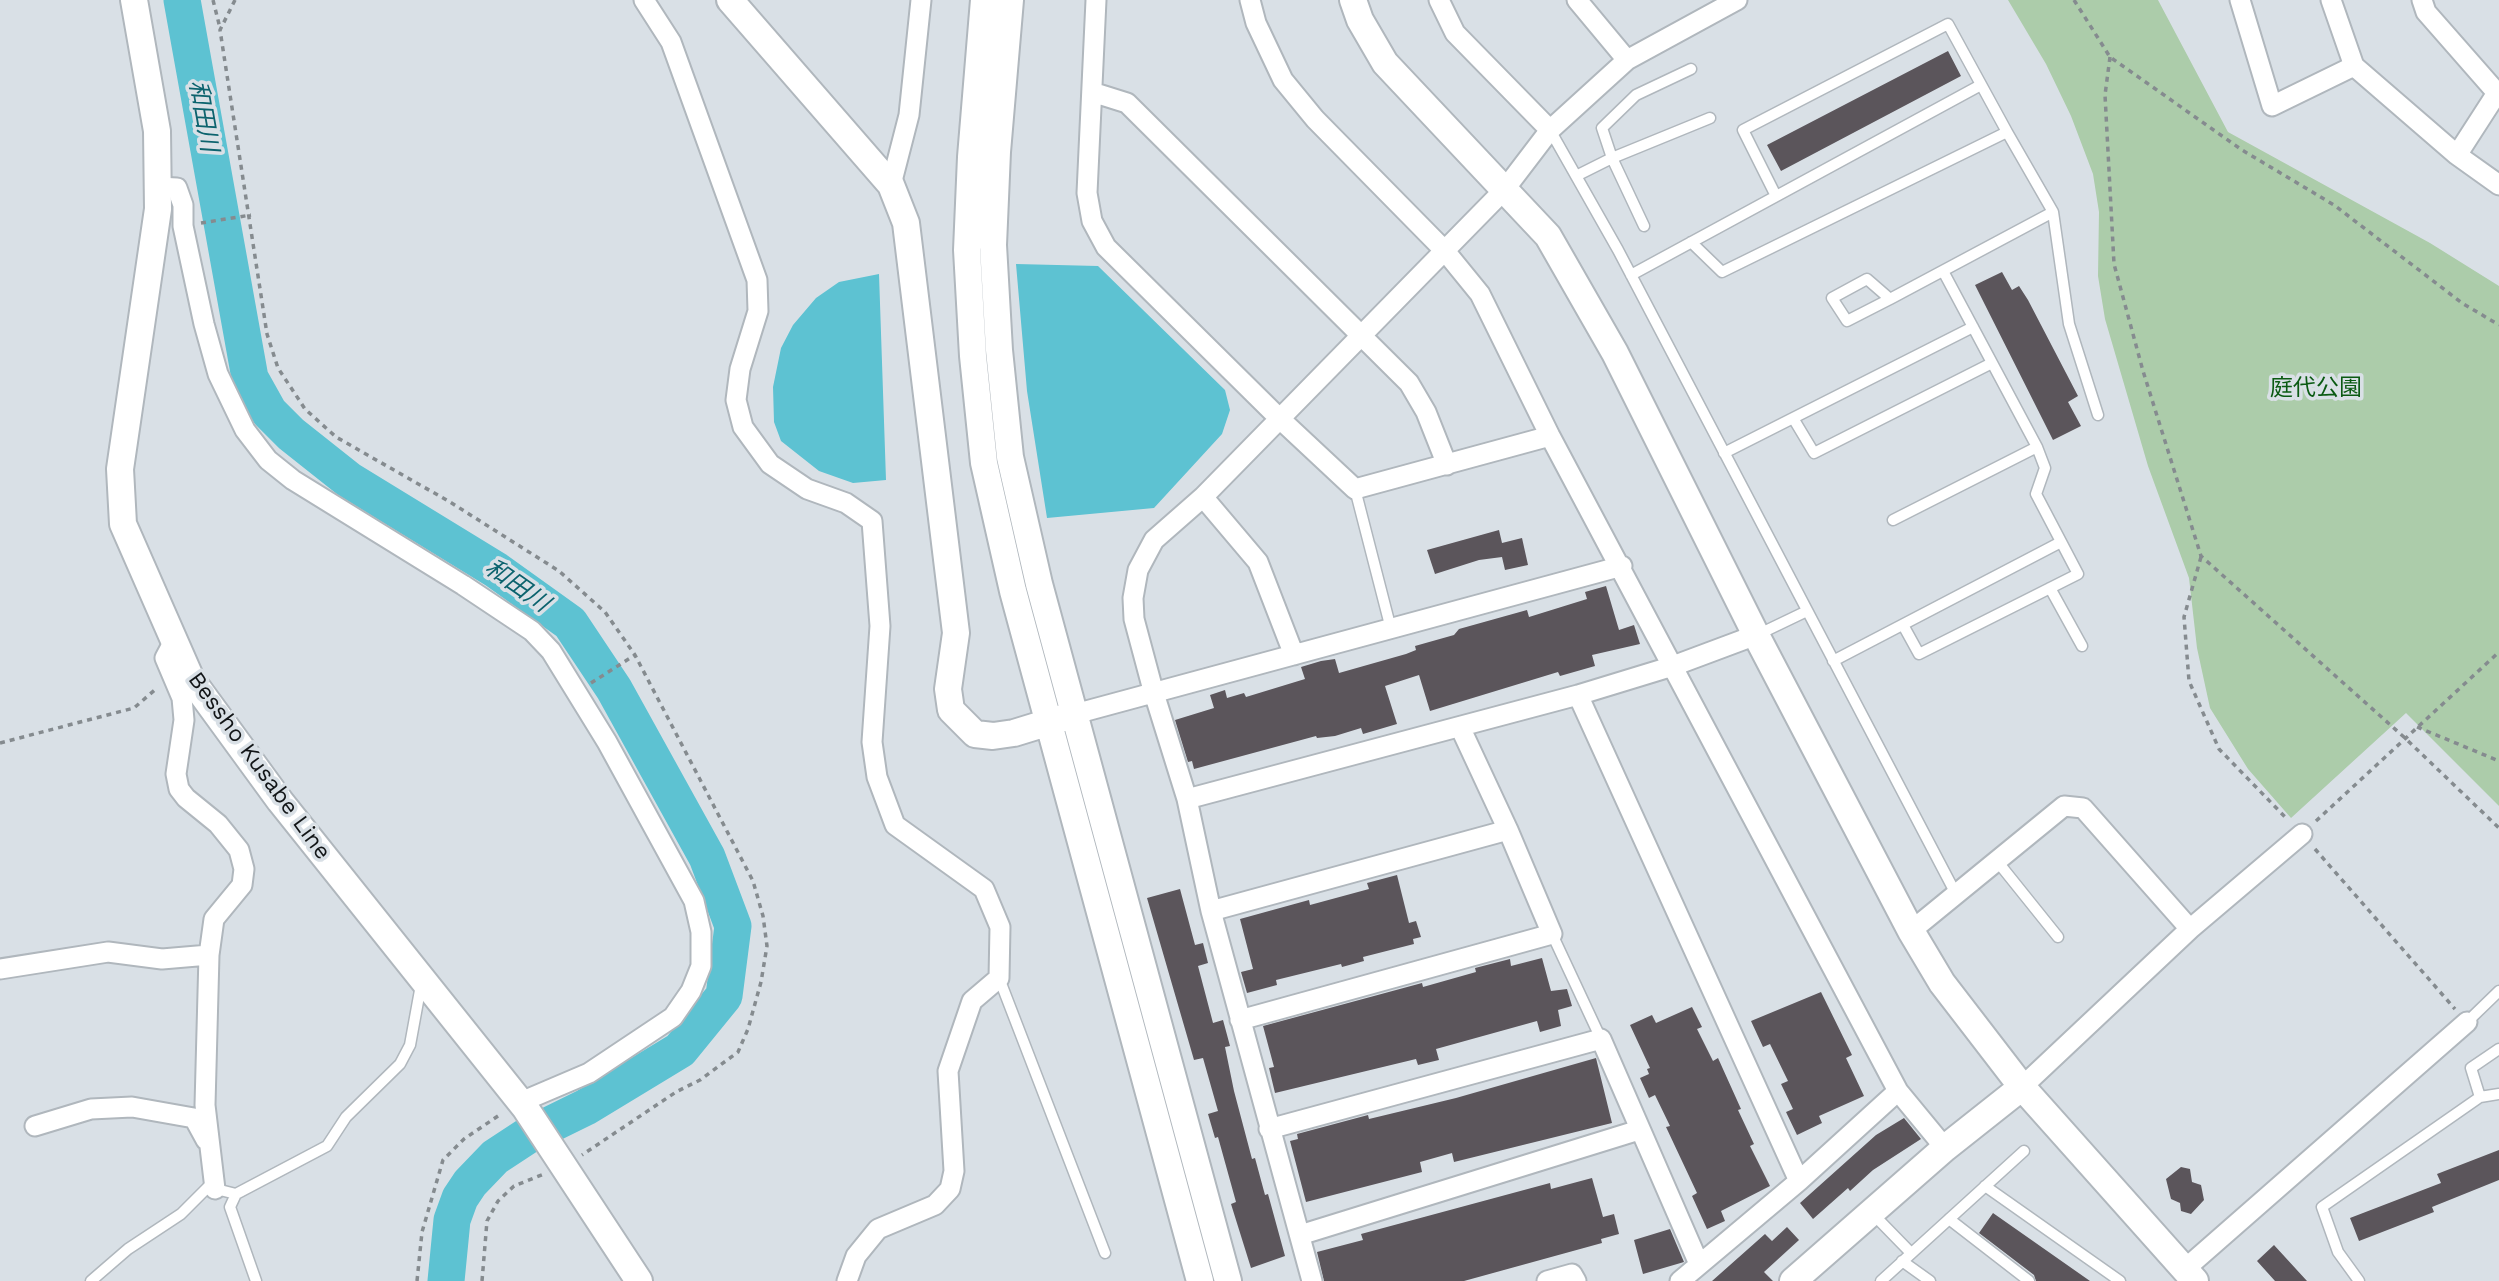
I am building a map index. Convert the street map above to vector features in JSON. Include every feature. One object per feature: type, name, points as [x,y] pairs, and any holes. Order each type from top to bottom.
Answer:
[{"type":"street","name":"Bessho Kusabe Line","points":[[134,0],[157,131],[158,209],[120,469],[122,524],[191,679],[280,801],[423,977],[523,1106],[639,1281]]},
{"type":"street","points":[[645,0],[671,42],[758,280],[758,311],[740,369],[736,400],[743,427],[770,464],[807,489],[845,503],[872,521],[880,626],[872,742],[877,776],[895,825],[984,889],[1000,927],[999,978],[972,1001],[948,1071],[954,1171],[950,1189],[935,1205],[878,1229],[856,1256],[847,1281]]},
{"type":"street","points":[[730,0],[891,185],[906,223],[956,634],[948,689],[951,710],[975,734],[993,736],[1048,722],[1153,690],[1294,655],[1622,566]]},
{"type":"street","points":[[891,185],[909,114],[921,0]]},
{"type":"street","points":[[985,0],[971,157],[967,250],[973,356],[984,463],[1013,590],[1200,1281]]},
{"type":"street","points":[[1010,0],[997,152],[993,244],[999,350],[1010,457],[1039,584],[1228,1281]]},
{"type":"street","points":[[1096,0],[1087,193],[1091,221],[1106,247],[1279,418],[1355,489],[1550,436]]},
{"type":"street","points":[[1250,0],[1256,23],[1283,80],[1315,119],[1445,251],[1480,294],[1550,436],[1622,566],[1898,1090],[1945,1148]]},
{"type":"street","points":[[1353,0],[1360,20],[1385,63],[1548,236],[1615,353],[1756,635],[1941,983],[2022,1087],[2190,1275],[2467,1022]]},
{"type":"street","points":[[1439,0],[1455,33],[1550,130]]},
{"type":"street","points":[[1577,0],[1627,60]]},
{"type":"street","points":[[1312,1281],[1211,911],[1187,800],[1153,690],[1135,619],[1133,598],[1138,570],[1154,540],[1203,497],[1505,189],[1550,130],[1627,60],[1737,0]]},
{"type":"street","points":[[2240,0],[2272,106],[2354,66]]},
{"type":"street","points":[[2332,0],[2354,66],[2457,155],[2499,185]]},
{"type":"street","points":[[2422,0],[2426,12],[2497,93],[2457,155]]},
{"type":"street","points":[[1092,92],[1127,103],[1409,383],[1426,412],[1447,465]]},
{"type":"street","points":[[158,187],[177,188],[183,205],[183,226],[204,324],[218,374],[245,430],[268,460],[293,480],[532,631],[551,651],[578,691],[694,901],[701,932],[701,966],[691,991],[673,1017],[661,1028],[589,1073],[523,1106]]},
{"type":"street","points":[[1203,497],[1258,562],[1294,655]]},
{"type":"street","points":[[1187,800],[1578,695],[1673,667],[1756,635]]},
{"type":"street","points":[[174,641],[165,658],[182,698],[184,720],[176,774],[180,789],[186,798],[218,824],[239,850],[244,869],[242,885],[214,919],[209,955],[205,1105],[215,1189]]},
{"type":"street","points":[[1578,695],[1799,1181]]},
{"type":"street","points":[[1240,1020],[1552,934],[1460,727]]},
{"type":"street","points":[[1911,931],[2064,806],[2083,808],[2190,929]]},
{"type":"street","points":[[1211,911],[1508,830]]},
{"type":"street","points":[[1793,1281],[1945,1148],[2022,1087],[2190,929],[2302,834]]},
{"type":"street","points":[[0,969],[108,952],[162,960],[209,955]]},
{"type":"street","points":[[1269,1129],[1601,1039],[1699,1264]]},
{"type":"street","points":[[1680,1281],[1799,1181],[1898,1090]]},
{"type":"street","points":[[35,1126],[91,1109],[132,1107],[194,1118],[210,1147]]},
{"type":"street","points":[[1300,1236],[1639,1130]]},
{"type":"street","points":[[1547,1281],[1572,1274],[1576,1281]]},
{"type":"lane","points":[[1776,196],[1743,130],[1948,24],[1979,86],[2053,212],[2069,324],[2098,415]]},
{"type":"lane","points":[[1644,226],[1612,158],[1602,128],[1636,95],[1690,69]]},
{"type":"lane","points":[[1631,275],[1979,86]]},
{"type":"lane","points":[[1576,176],[1612,158],[1710,118]]},
{"type":"lane","points":[[1550,130],[1631,275],[1956,894]]},
{"type":"lane","points":[[1691,242],[1722,272],[2007,132]]},
{"type":"lane","points":[[1890,299],[1867,279],[1832,298],[1847,321],[1890,299],[1943,271],[2053,212]]},
{"type":"lane","points":[[1903,625],[1919,654],[2078,573],[2036,494],[2045,468],[2037,447],[1943,271]]},
{"type":"lane","points":[[1724,453],[1973,327]]},
{"type":"lane","points":[[1793,418],[1814,453],[1992,363]]},
{"type":"lane","points":[[1893,520],[2037,447]]},
{"type":"lane","points":[[1355,489],[1391,629]]},
{"type":"lane","points":[[1833,661],[2061,542]]},
{"type":"lane","points":[[2050,587],[2081,646]]},
{"type":"lane","points":[[1756,635],[1807,611]]},
{"type":"lane","points":[[1997,861],[2058,937]]},
{"type":"lane","points":[[1552,934],[1601,1039]]},
{"type":"lane","points":[[257,1281],[230,1208],[236,1194],[327,1146],[346,1116],[400,1064],[410,1045],[423,977]]},
{"type":"lane","points":[[999,978],[1105,1253]]},
{"type":"lane","points":[[2467,1022],[2499,991]]},
{"type":"lane","points":[[2480,1097],[2471,1068],[2499,1049]]},
{"type":"lane","points":[[2360,1281],[2338,1252],[2322,1207],[2480,1097],[2499,1094]]},
{"type":"lane","points":[[1881,1281],[2024,1151]]},
{"type":"lane","points":[[1985,1186],[2120,1281]]},
{"type":"lane","points":[[91,1281],[128,1249],[181,1214],[208,1187],[236,1194]]},
{"type":"lane","points":[[1872,1212],[1911,1253]]},
{"type":"lane","points":[[1949,1219],[2029,1281]]},
{"type":"lane","points":[[1902,1261],[1930,1281]]},
{"type":"path","points":[[213,0],[251,215],[267,334],[278,368],[305,409],[336,437],[450,502],[559,571],[605,612],[635,654],[753,881],[764,916],[767,946],[761,982],[748,1030],[737,1052],[700,1080],[676,1092],[563,1163],[514,1186],[498,1201],[487,1221],[482,1281]]},
{"type":"path","points":[[220,30],[235,0]]},
{"type":"path","points":[[2074,0],[2110,57],[2242,150],[2334,205],[2462,303],[2499,325]]},
{"type":"path","points":[[2110,57],[2105,95],[2114,264],[2143,371],[2201,556],[2405,738],[2499,828]]},
{"type":"path","points":[[190,225],[251,215]]},
{"type":"path","points":[[2201,556],[2184,617],[2189,681],[2219,749],[2302,834],[2467,1022]]},
{"type":"path","points":[[2302,834],[2499,652]]},
{"type":"path","points":[[578,691],[635,654]]},
{"type":"path","points":[[0,743],[134,708],[152,694],[170,671]]},
{"type":"path","points":[[2417,727],[2499,761]]},
{"type":"path","points":[[417,1281],[422,1232],[443,1160],[464,1139],[523,1106]]},
{"type":"green space","name":"庭代公園","points":[[2008,0],[2158,0],[2228,132],[2430,243],[2499,286],[2499,806],[2406,713],[2291,818],[2248,769],[2210,708],[2197,648],[2189,578],[2148,466],[2105,319],[2098,276],[2099,212],[2093,174],[2071,116],[2046,64]]},
{"type":"water","points":[[1016,264],[1098,266],[1225,390],[1230,410],[1222,434],[1154,508],[1047,518],[1027,391]]},
{"type":"water","points":[[879,274],[886,480],[853,483],[819,471],[781,441],[774,422],[773,387],[781,348],[793,325],[816,298],[839,282]]},
{"type":"building","points":[[1948,51],[1961,76],[1781,171],[1767,145]]},
{"type":"building","points":[[2002,272],[2012,290],[2019,286],[2028,300],[2078,396],[2068,402],[2081,426],[2053,440],[1975,285]]},
{"type":"building","points":[[1499,530],[1502,543],[1522,538],[1528,565],[1505,570],[1502,557],[1479,560],[1435,574],[1427,550]]},
{"type":"building","points":[[1606,586],[1619,630],[1634,625],[1640,644],[1592,655],[1595,666],[1560,676],[1558,672],[1430,711],[1419,675],[1385,686],[1397,724],[1363,734],[1361,728],[1335,736],[1316,736],[1194,769],[1192,761],[1188,762],[1175,720],[1214,708],[1210,695],[1225,690],[1227,698],[1244,693],[1246,697],[1305,679],[1301,667],[1321,661],[1335,659],[1339,673],[1406,654],[1416,650],[1415,646],[1454,635],[1459,629],[1527,610],[1529,617],[1587,599],[1585,592]]},
{"type":"building","points":[[1397,875],[1409,923],[1416,921],[1421,937],[1413,939],[1414,944],[1363,957],[1364,961],[1342,967],[1341,964],[1276,980],[1277,985],[1247,993],[1241,972],[1253,969],[1240,919],[1309,900],[1310,905],[1369,889],[1367,883]]},
{"type":"building","points":[[1180,889],[1195,945],[1203,943],[1208,963],[1198,966],[1213,1023],[1223,1020],[1230,1046],[1225,1047],[1234,1091],[1252,1159],[1255,1158],[1265,1195],[1268,1194],[1285,1256],[1251,1268],[1231,1204],[1236,1202],[1218,1137],[1215,1138],[1208,1114],[1218,1111],[1203,1058],[1194,1060],[1147,898]]},
{"type":"building","points":[[1542,958],[1551,991],[1567,989],[1572,1006],[1558,1010],[1561,1026],[1540,1032],[1537,1021],[1436,1049],[1439,1060],[1418,1065],[1416,1059],[1275,1093],[1269,1068],[1274,1067],[1263,1026],[1422,983],[1423,987],[1476,972],[1475,968],[1510,959],[1511,966]]},
{"type":"building","points":[[1821,992],[1852,1055],[1846,1058],[1864,1096],[1819,1116],[1822,1123],[1797,1135],[1786,1112],[1793,1109],[1781,1084],[1788,1081],[1770,1044],[1763,1047],[1751,1021]]},
{"type":"building","points":[[1692,1007],[1702,1027],[1697,1029],[1713,1061],[1718,1058],[1754,1144],[1750,1146],[1770,1186],[1721,1211],[1725,1221],[1707,1229],[1692,1196],[1697,1193],[1666,1127],[1670,1126],[1655,1095],[1649,1098],[1640,1078],[1649,1074],[1647,1069],[1650,1068],[1630,1025],[1652,1015],[1656,1023]]},
{"type":"building","points":[[1596,1058],[1612,1123],[1454,1162],[1452,1153],[1420,1162],[1422,1172],[1306,1202],[1290,1141],[1298,1139],[1297,1134],[1368,1115],[1369,1119],[1456,1098]]},
{"type":"building","points":[[1904,1118],[1921,1139],[1873,1170],[1850,1191],[1848,1188],[1813,1219],[1800,1203],[1876,1135]]},
{"type":"building","points":[[2499,1150],[2499,1180],[2432,1207],[2434,1212],[2359,1241],[2350,1218],[2441,1183],[2437,1174]]},
{"type":"building","points":[[2181,1167],[2190,1169],[2192,1182],[2201,1185],[2204,1200],[2191,1214],[2181,1211],[2180,1203],[2171,1199],[2166,1179]]},
{"type":"building","points":[[1592,1178],[1603,1217],[1614,1214],[1619,1234],[1601,1239],[1602,1243],[1464,1281],[1324,1281],[1317,1252],[1363,1240],[1361,1234],[1550,1183],[1551,1189]]},
{"type":"building","points":[[1993,1213],[2090,1281],[2036,1281],[2034,1275],[1979,1233]]},
{"type":"building","points":[[1787,1227],[1799,1240],[1764,1272],[1773,1281],[1712,1281],[1765,1234],[1772,1241]]},
{"type":"building","points":[[1670,1229],[1684,1262],[1643,1274],[1634,1240]]},
{"type":"building","points":[[2274,1245],[2307,1281],[2275,1281],[2257,1261]]},
{"type":"waterway","name":"和田川","points":[[182,0],[250,378],[269,412],[291,434],[349,480],[496,570],[570,623],[614,689],[707,857],[733,926],[724,996],[680,1050],[586,1107],[527,1136],[495,1157],[470,1183],[460,1198],[452,1220],[446,1281]]}]
